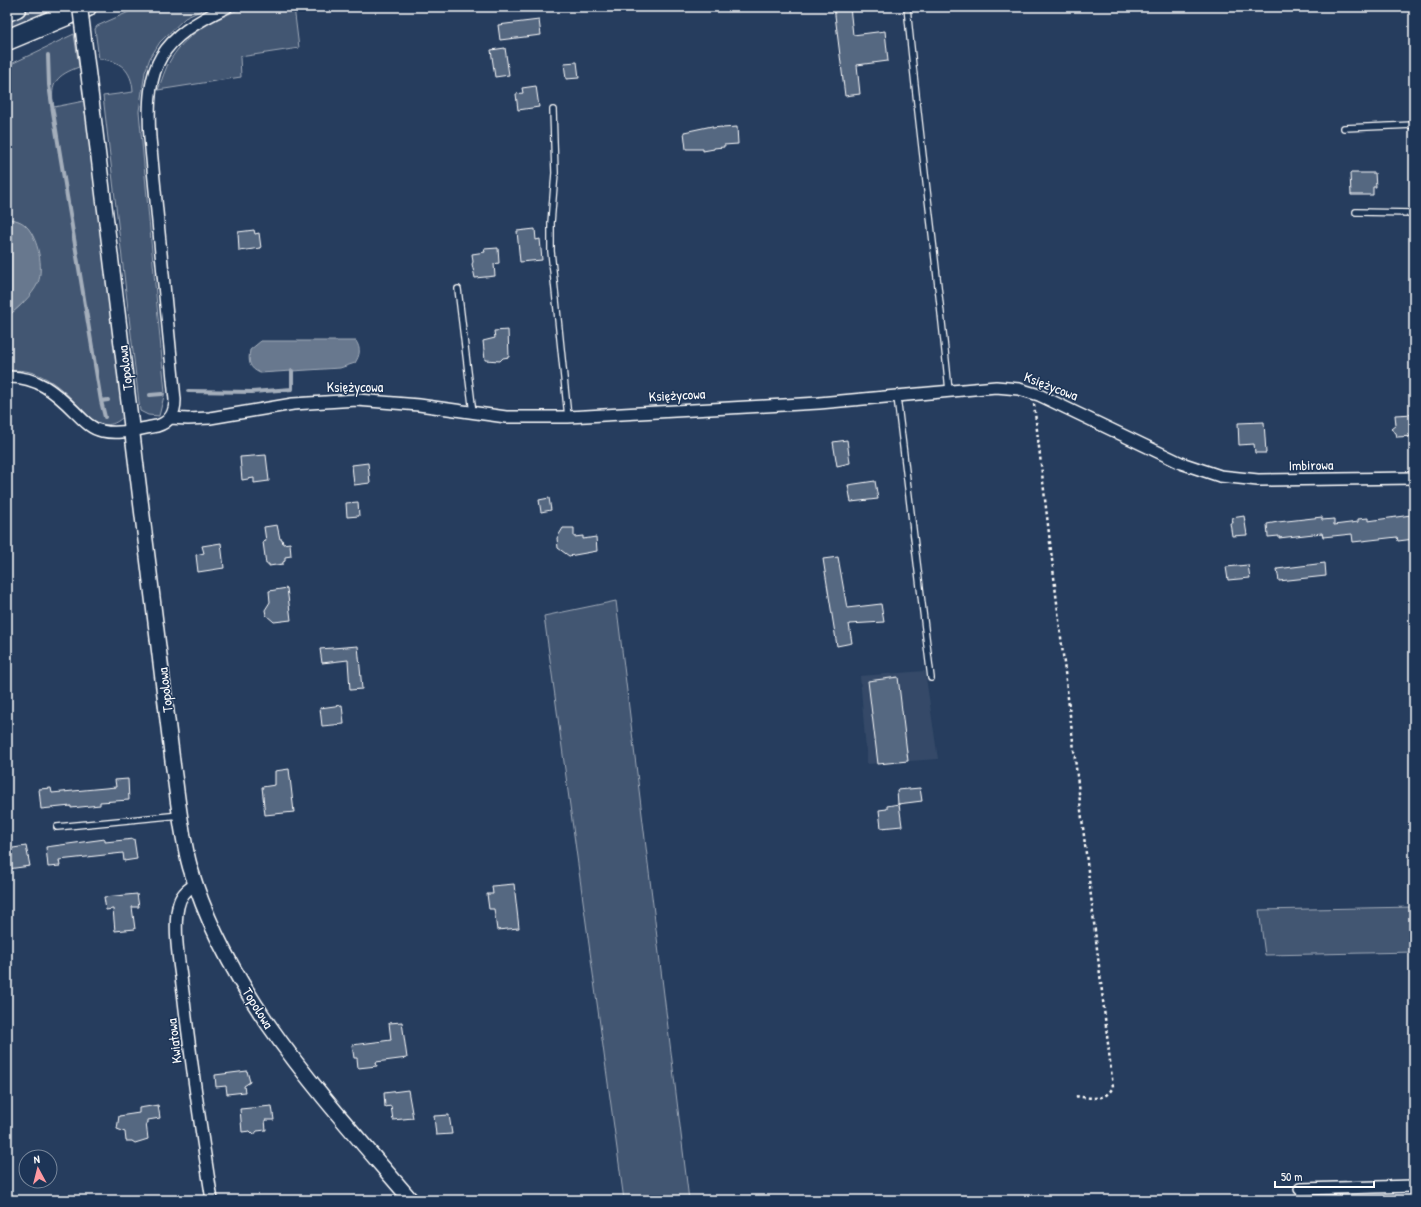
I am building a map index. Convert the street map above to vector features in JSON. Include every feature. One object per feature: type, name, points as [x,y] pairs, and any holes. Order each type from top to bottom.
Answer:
[{"type":"highway","points":[[7,11],[16,7]]},
{"type":"highway","points":[[7,40],[86,7]]},
{"type":"street","name":"Topolowa","points":[[80,7],[180,815],[187,856],[214,930],[226,954],[277,1038],[326,1102],[411,1200]]},
{"type":"street","points":[[170,418],[175,407],[175,400],[150,138],[148,110],[150,87],[160,60],[178,36],[196,22],[227,7]]},
{"type":"street","name":"Księżycowa","points":[[7,377],[28,379],[45,386],[56,393],[86,424],[96,429],[112,432],[163,424],[170,418],[210,418],[273,407],[336,400],[357,400],[419,405],[506,417],[568,417],[897,396],[996,387],[1019,389],[1036,393],[1174,461],[1209,473]]},
{"type":"street","name":"Imbirowa","points":[[1209,473],[1231,478],[1258,480],[1414,478]]},
{"type":"street","name":"Kwiatowa","points":[[196,884],[186,890],[180,899],[177,908],[178,939],[196,1095],[212,1200]]},
{"type":"street","points":[[1300,1189],[1414,1186]]},
{"type":"lane","points":[[907,7],[918,125],[937,271],[949,391]]},
{"type":"lane","points":[[553,110],[555,173],[551,223],[551,251],[568,417]]},
{"type":"lane","points":[[1344,128],[1414,125]]},
{"type":"lane","points":[[1356,212],[1414,212]]},
{"type":"lane","points":[[458,289],[473,413]]},
{"type":"lane","points":[[897,396],[931,678]]},
{"type":"lane","points":[[57,827],[180,815]]},
{"type":"path","points":[[1036,393],[1034,404],[1036,432],[1113,1087],[1110,1093],[1103,1098],[1073,1096]]},
{"type":"shaded area","points":[[36,7],[64,7],[7,32],[7,20]]},
{"type":"shaded area","points":[[140,7],[209,7],[185,18],[160,42],[150,58],[145,72],[139,111],[165,392],[159,416],[148,415],[140,411],[103,96],[133,92],[132,84],[127,72],[119,64],[113,61],[99,59],[95,29],[97,26]]},
{"type":"shaded area","points":[[245,7],[294,7],[299,48],[240,57],[241,77],[158,90],[165,70],[178,49],[186,40],[204,27]]},
{"type":"shaded area","points":[[74,34],[79,67],[65,73],[56,81],[53,99],[54,107],[84,101],[124,409],[123,417],[112,424],[101,424],[93,420],[65,392],[44,378],[21,370],[7,371],[7,317],[20,306],[38,283],[36,252],[31,233],[26,226],[18,221],[7,219],[7,66]]},
{"type":"shaded area","points":[[7,219],[20,222],[31,232],[39,254],[40,276],[32,293],[7,317]]},
{"type":"shaded area","points":[[261,341],[356,341],[359,347],[359,352],[355,363],[340,368],[260,373],[251,367],[249,358],[250,350]]},
{"type":"shaded area","points":[[616,601],[689,1200],[624,1200],[544,616]]},
{"type":"shaded area","points":[[925,671],[938,759],[867,764],[860,676]]},
{"type":"shaded area","points":[[1414,907],[1414,952],[1265,955],[1259,910]]},
{"type":"building","points":[[834,7],[850,7],[853,35],[885,31],[888,61],[857,65],[860,94],[845,96]]},
{"type":"building","points":[[539,20],[541,35],[500,40],[498,25]]},
{"type":"building","points":[[505,48],[509,75],[495,77],[491,50]]},
{"type":"building","points":[[577,62],[579,78],[566,79],[564,63]]},
{"type":"building","points":[[536,86],[539,107],[518,110],[516,94],[523,93],[522,88]]},
{"type":"building","points":[[712,126],[712,128],[737,127],[738,144],[724,145],[724,147],[703,151],[703,149],[686,149],[684,132]]},
{"type":"building","points":[[1350,173],[1375,173],[1376,187],[1373,187],[1373,195],[1351,195]]},
{"type":"building","points":[[535,229],[536,240],[540,239],[542,260],[520,262],[517,231]]},
{"type":"building","points":[[254,230],[255,234],[259,233],[261,248],[239,251],[238,232]]},
{"type":"building","points":[[498,248],[499,263],[494,264],[495,276],[475,278],[472,264],[472,254],[485,252],[484,249]]},
{"type":"building","points":[[508,330],[509,357],[503,358],[500,361],[485,360],[483,341],[495,338],[494,331]]},
{"type":"building","points":[[1414,414],[1414,436],[1397,437],[1396,433],[1391,429],[1396,425],[1395,415]]},
{"type":"building","points":[[1264,422],[1266,453],[1255,453],[1254,444],[1239,445],[1238,423]]},
{"type":"building","points":[[847,440],[850,463],[837,466],[833,442]]},
{"type":"building","points":[[266,455],[269,481],[254,483],[254,478],[242,480],[240,457]]},
{"type":"building","points":[[368,463],[370,483],[354,485],[352,465]]},
{"type":"building","points":[[875,481],[878,499],[851,502],[848,485]]},
{"type":"building","points":[[549,498],[551,510],[541,512],[539,500]]},
{"type":"building","points":[[358,502],[359,516],[347,517],[346,503]]},
{"type":"building","points":[[1411,515],[1412,523],[1414,523],[1414,539],[1398,541],[1397,537],[1353,542],[1352,534],[1323,537],[1322,533],[1279,538],[1279,536],[1268,537],[1267,524],[1278,522],[1322,517],[1322,520],[1334,519],[1334,525],[1358,522],[1358,519],[1368,518],[1368,521]]},
{"type":"building","points":[[1244,516],[1247,535],[1232,536],[1230,523],[1233,523],[1232,518]]},
{"type":"building","points":[[277,525],[280,539],[282,539],[283,544],[290,543],[291,556],[285,557],[283,564],[269,566],[269,564],[266,564],[263,542],[266,541],[264,527]]},
{"type":"building","points":[[563,528],[574,528],[574,537],[583,536],[583,539],[596,537],[597,551],[569,556],[558,548],[557,538]]},
{"type":"building","points":[[221,543],[224,568],[198,572],[196,555],[204,553],[202,546]]},
{"type":"building","points":[[838,557],[847,608],[881,604],[884,622],[849,624],[852,643],[837,646],[823,559]]},
{"type":"building","points":[[1325,563],[1326,576],[1279,581],[1277,569]]},
{"type":"building","points":[[1248,565],[1250,578],[1228,580],[1226,567]]},
{"type":"building","points":[[287,588],[291,620],[274,622],[266,615],[265,610],[270,602],[269,591]]},
{"type":"building","points":[[358,646],[362,689],[350,690],[348,660],[322,663],[320,649]]},
{"type":"building","points":[[898,677],[908,761],[878,764],[868,681]]},
{"type":"building","points":[[342,705],[344,724],[322,726],[320,708]]},
{"type":"building","points":[[289,769],[294,812],[265,815],[262,787],[275,785],[275,771]]},
{"type":"building","points":[[128,779],[129,800],[100,802],[100,805],[71,808],[71,806],[41,809],[39,789],[51,788],[52,793],[116,787],[115,780]]},
{"type":"building","points":[[920,788],[922,801],[898,804],[897,790]]},
{"type":"building","points":[[899,804],[902,826],[881,828],[879,810],[887,809],[887,806]]},
{"type":"building","points":[[105,839],[105,842],[134,839],[137,859],[124,861],[123,853],[59,860],[60,866],[48,867],[46,847]]},
{"type":"building","points":[[26,846],[30,866],[8,869],[7,849]]},
{"type":"building","points":[[514,884],[519,928],[497,930],[494,909],[489,909],[487,894],[493,894],[492,886]]},
{"type":"building","points":[[137,894],[139,907],[132,907],[135,929],[115,931],[113,909],[106,910],[104,897]]},
{"type":"building","points":[[402,1022],[407,1058],[376,1062],[377,1066],[358,1068],[357,1058],[354,1058],[352,1045],[391,1040],[389,1023]]},
{"type":"building","points":[[247,1071],[250,1082],[244,1086],[245,1092],[227,1094],[226,1086],[216,1087],[215,1075]]},
{"type":"building","points":[[408,1090],[413,1118],[393,1120],[391,1106],[385,1107],[384,1093]]},
{"type":"building","points":[[158,1105],[160,1118],[148,1120],[148,1123],[146,1123],[148,1139],[135,1143],[132,1141],[126,1141],[125,1132],[117,1129],[119,1116],[139,1113],[139,1108]]},
{"type":"building","points":[[272,1106],[274,1120],[265,1120],[266,1130],[257,1131],[254,1135],[250,1131],[242,1132],[240,1109]]},
{"type":"building","points":[[449,1115],[452,1134],[436,1135],[434,1116]]},
{"type":"waterway","points":[[48,55],[49,85],[53,112],[101,401],[105,417]]},
{"type":"waterway","points":[[188,391],[252,392],[292,389],[292,371]]},
{"type":"waterway","points":[[150,395],[162,394]]},
{"type":"waterway","points":[[101,401],[108,400]]}]
